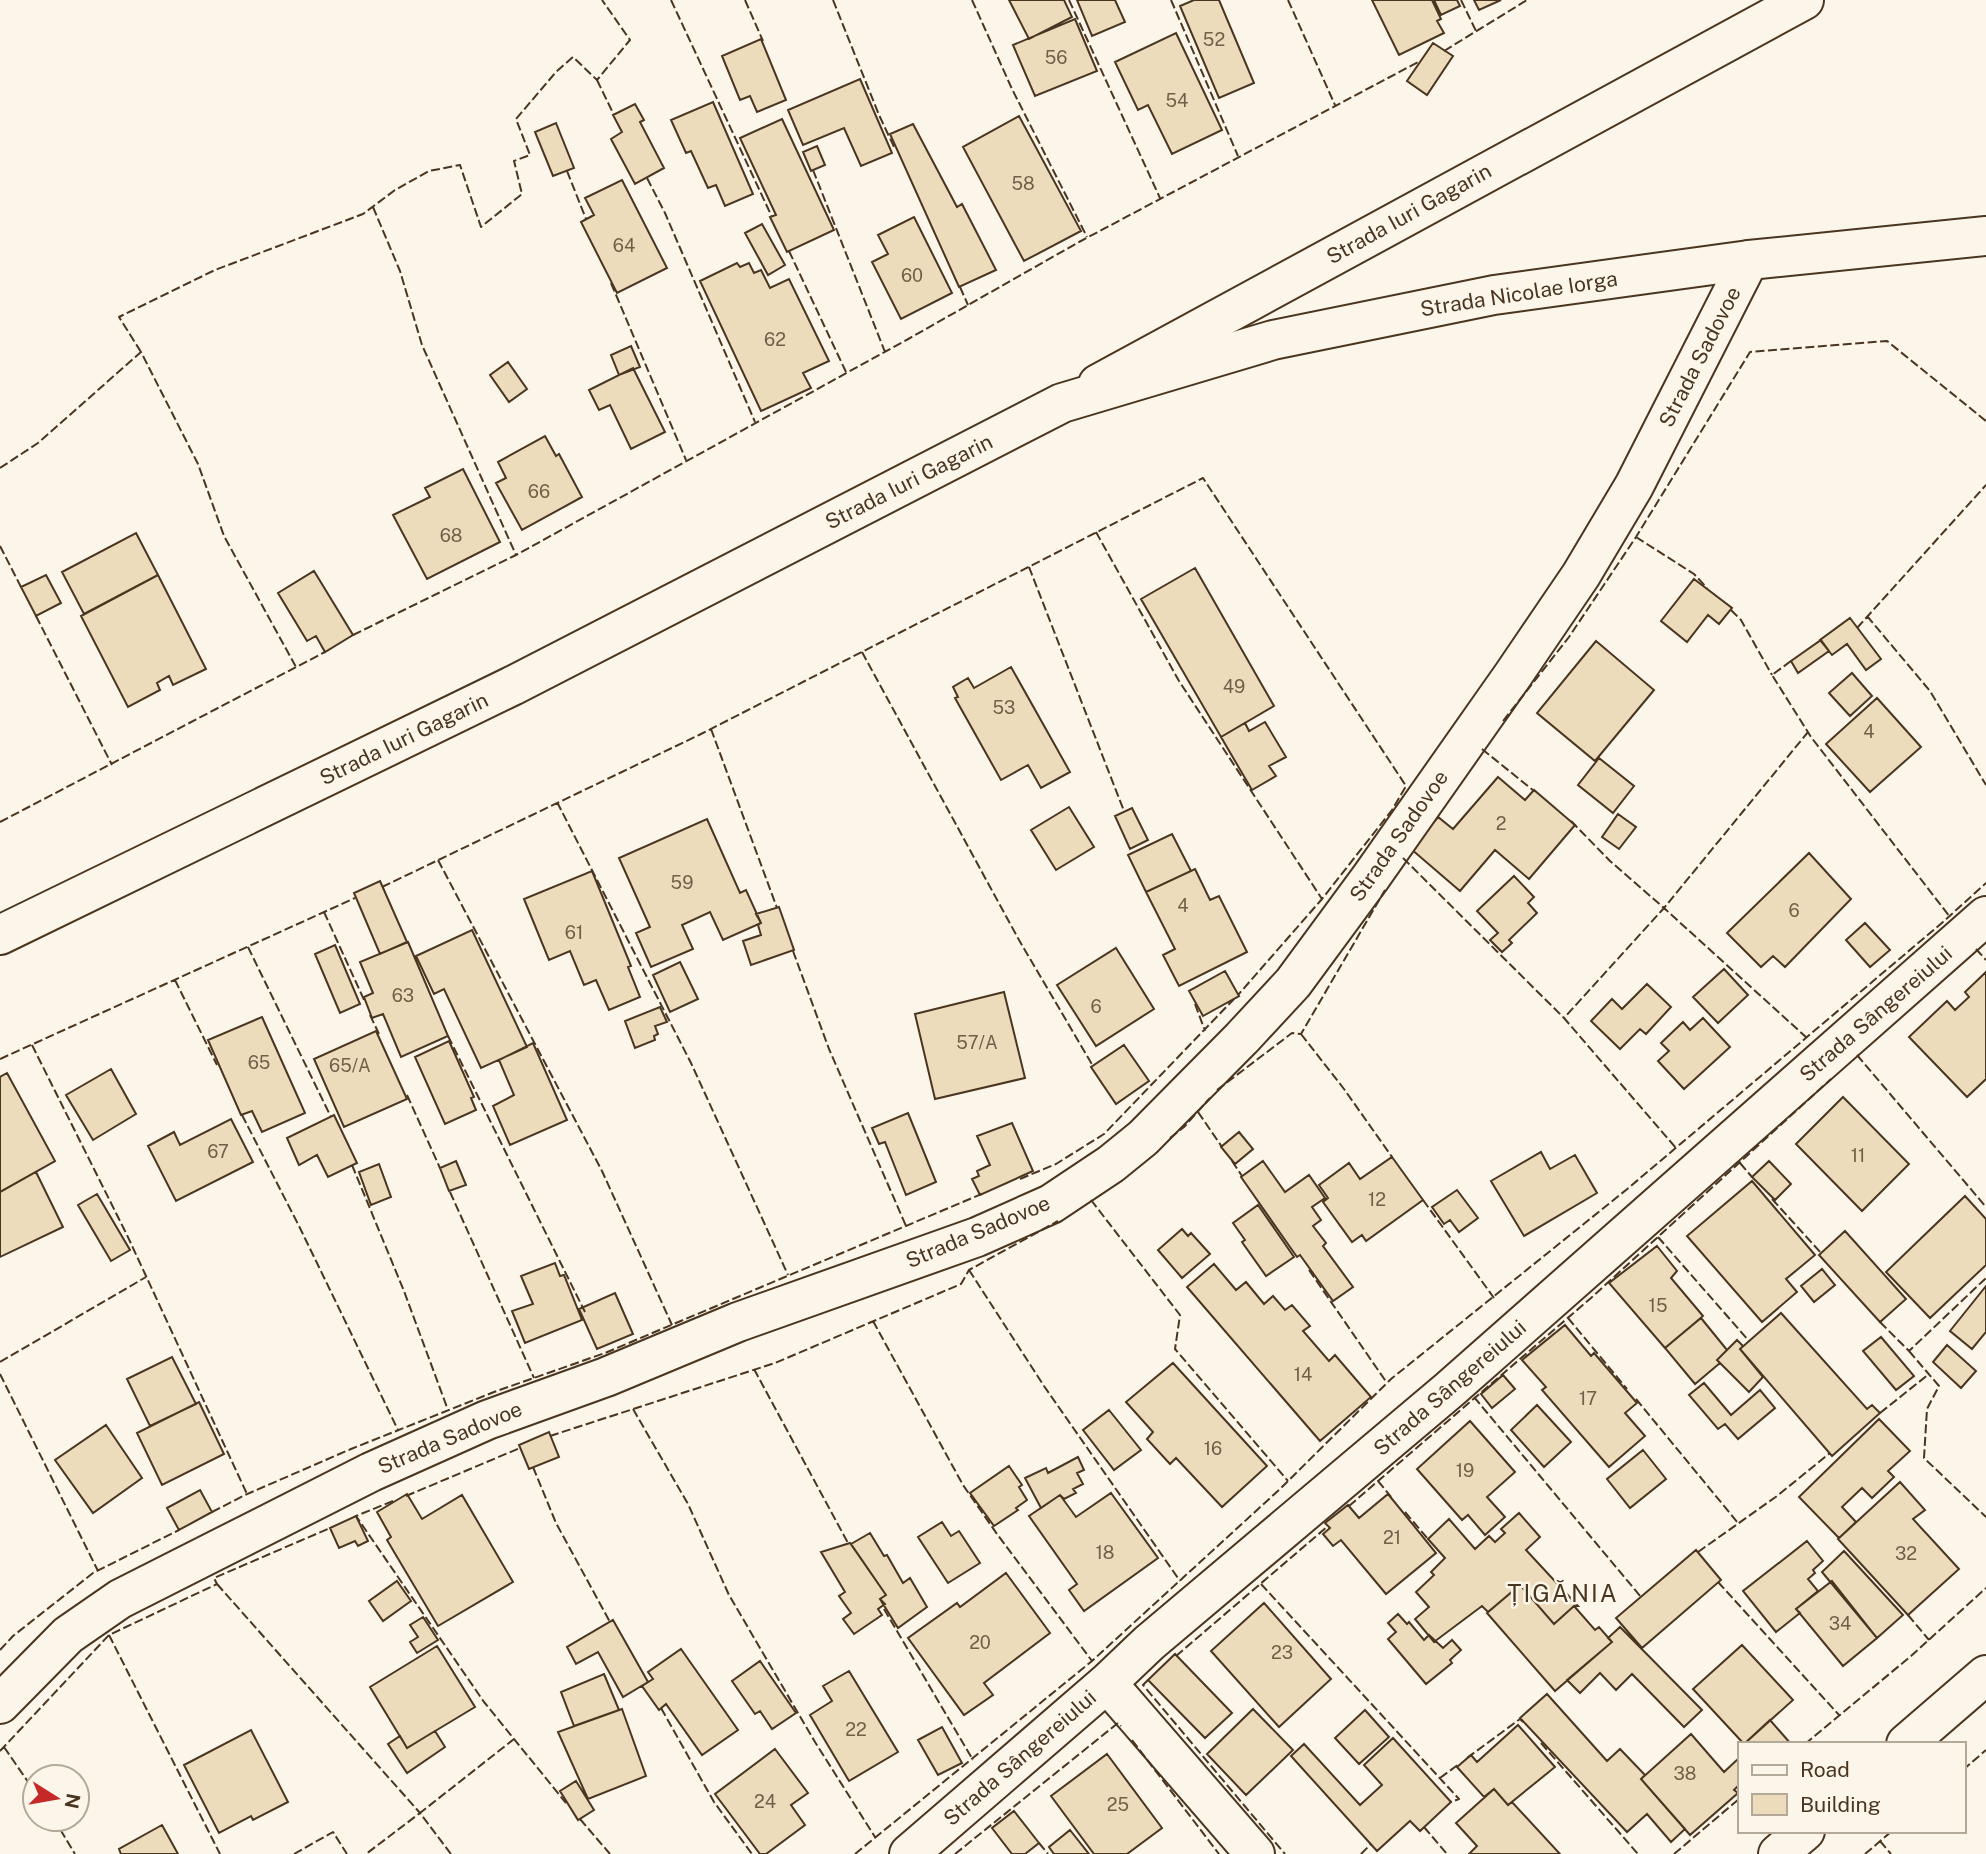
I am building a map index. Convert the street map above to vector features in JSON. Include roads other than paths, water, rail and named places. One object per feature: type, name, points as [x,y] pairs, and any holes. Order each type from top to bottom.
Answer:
[{"type":"street","name":"Strada Iuri Gagarin","points":[[0,935],[512,686],[1062,403],[1804,0]]},
{"type":"street","name":"Strada Nicolae Iorga","points":[[1062,403],[1273,340],[1494,295],[1749,260],[1986,236]]},
{"type":"street","name":"Strada Sadovoe","points":[[0,1704],[68,1635],[120,1599],[360,1477],[487,1420],[606,1377],[738,1322],[978,1237],[1051,1204],[1143,1139],[1293,983],[1371,877],[1543,631],[1581,575],[1634,486],[1749,260]]},
{"type":"street","name":"Strada Sângereiului","points":[[909,1854],[1107,1683],[1149,1643],[1449,1390],[1986,916]]},
{"type":"street","points":[[1908,1742],[1986,1675]]},
{"type":"street","points":[[1107,1683],[1255,1854]]},
{"type":"street","points":[[1778,1854],[1803,1833]]},
{"type":"district","name":"ȚIGĂNIA","points":[[1563,1594]]}]
